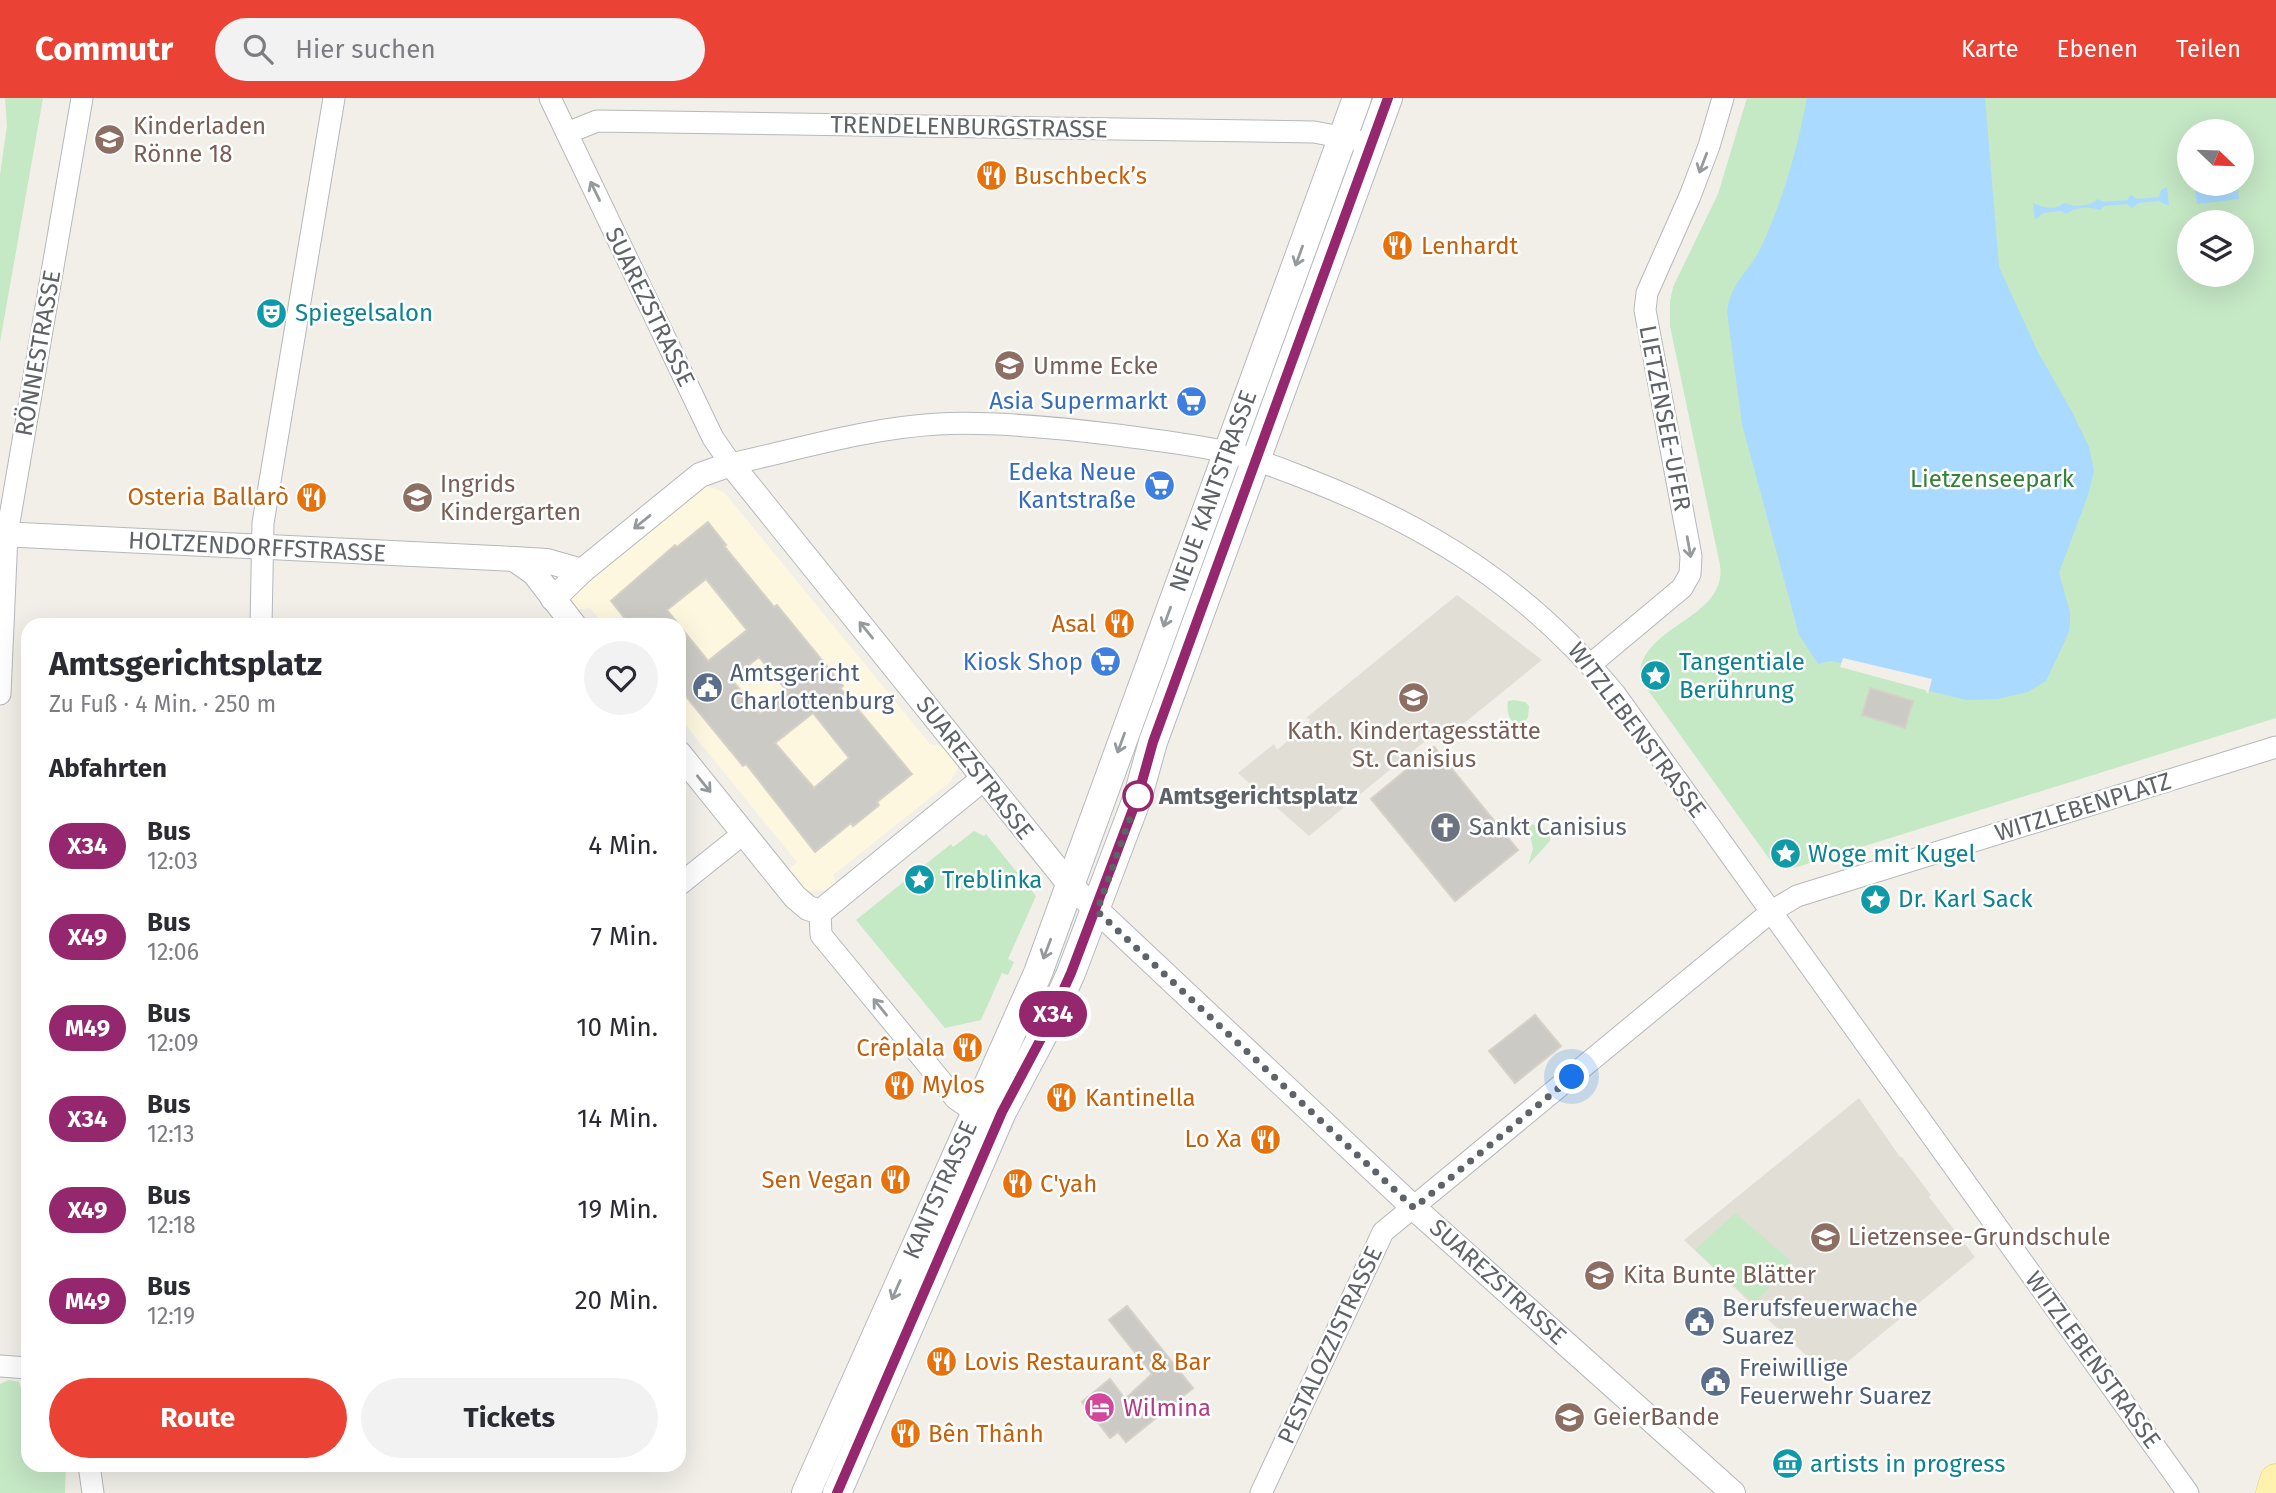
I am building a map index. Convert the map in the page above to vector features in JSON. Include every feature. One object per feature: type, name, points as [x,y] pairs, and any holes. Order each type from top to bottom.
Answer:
[{"type":"main road","name":"NEUE KANTSTRASSE","points":[[1070,885],[1357,98]]},
{"type":"main road","name":"NEUE KANTSTRASSE","points":[[1097,911],[1138,796],[1153,742],[1388,98]]},
{"type":"main road","name":"KANTSTRASSE","points":[[806,1493],[1038,973],[1070,885]]},
{"type":"main road","name":"KANTSTRASSE","points":[[837,1493],[1002,1112],[1044,1033],[1097,911]]},
{"type":"main road","points":[[2272,1493],[2276,1480]]},
{"type":"street","name":"RÖNNESTRASSE","points":[[0,694],[4,534],[82,98]]},
{"type":"street","points":[[261,618],[263,523],[334,98]]},
{"type":"street","name":"SUAREZSTRASSE","points":[[550,98],[713,438],[731,464],[1070,885],[1414,1208],[1733,1493]]},
{"type":"street","name":"LIETZENSEE-UFER","points":[[1591,664],[1682,588],[1690,574],[1691,556],[1645,310],[1652,281],[1709,146],[1723,98]]},
{"type":"street","name":"TRENDELENBURGSTRASSE","points":[[567,133],[597,121],[1314,132],[1371,144]]},
{"type":"street","name":"WITZLEBENSTRASSE","points":[[553,599],[582,571],[700,475],[731,464],[843,438],[938,424],[1066,428],[1227,452],[1341,492],[1421,531],[1488,573],[1539,612],[1591,664],[1615,694],[2188,1493]]},
{"type":"street","name":"HOLTZENDORFFSTRASSE","points":[[4,534],[547,561],[582,571]]},
{"type":"street","points":[[514,559],[534,573],[568,618]]},
{"type":"street","name":"WITZLEBENPLATZ","points":[[1414,1208],[1772,911],[1797,896],[2276,747]]},
{"type":"street","points":[[686,762],[795,897],[814,910],[821,935],[956,1100],[975,1112]]},
{"type":"street","points":[[814,910],[984,778]]},
{"type":"street","points":[[686,879],[744,833]]},
{"type":"street","name":"PESTALOZZISTRASSE","points":[[1261,1493],[1383,1232],[1414,1208]]},
{"type":"street","points":[[0,1366],[21,1368]]},
{"type":"street","points":[[90,1472],[93,1493]]},
{"type":"shaded area","points":[[706,486],[724,492],[930,744],[951,749],[959,766],[950,782],[833,875],[836,884],[825,890],[808,891],[800,887],[786,872],[797,862],[686,726],[686,618],[598,618],[590,608],[575,610],[569,602],[570,595]]},
{"type":"shaded area","name":"Kath. Kindertagesstätte St. Canisius","points":[[1457,595],[1542,660],[1442,741],[1435,733],[1309,836],[1238,773],[1274,744],[1277,750],[1303,728],[1308,728],[1310,719],[1306,718]]},
{"type":"shaded area","name":"Lietzensee-Grundschule","points":[[1859,1098],[1975,1257],[1829,1377],[1684,1240]]},
{"type":"green space","points":[[5,98],[43,98],[0,342],[0,175],[7,126]]},
{"type":"green space","name":"Lietzenseepark","points":[[1747,98],[2276,98],[2276,718],[1794,868],[1778,868],[1640,679],[1643,661],[1652,646],[1697,611],[1710,598],[1719,583],[1720,565],[1670,326],[1673,287],[1718,194]]},
{"type":"green space","points":[[1508,701],[1525,702],[1529,706],[1528,717],[1521,727],[1511,720],[1508,713]]},
{"type":"green space","points":[[1532,824],[1550,832],[1550,841],[1528,865],[1533,849],[1529,829]]},
{"type":"green space","points":[[974,831],[984,836],[986,834],[1036,896],[1008,959],[1014,962],[1008,975],[1002,973],[981,1020],[945,1028],[856,920],[951,844],[953,847]]},
{"type":"green space","points":[[1735,1213],[1791,1261],[1755,1304],[1695,1250]]},
{"type":"green space","points":[[9,1380],[19,1382],[21,1389],[21,1472],[66,1472],[65,1493],[0,1493],[0,1384]]},
{"type":"water","points":[[1807,98],[1985,98],[1999,267],[2038,352],[2089,447],[2094,471],[2088,495],[2059,573],[2070,612],[2069,632],[2046,681],[2028,692],[1997,699],[1966,700],[1841,663],[1830,661],[1818,664],[1799,635],[1742,424],[1727,312],[1732,293],[1757,255],[1783,192]]},
{"type":"water","points":[[2167,187],[2169,206],[2159,201],[2138,203],[2132,208],[2127,204],[2104,206],[2100,210],[2082,208],[2066,214],[2061,211],[2043,213],[2035,220],[2033,203],[2053,208],[2064,203],[2086,205],[2098,199],[2104,202],[2127,200],[2131,195],[2137,199],[2159,197],[2161,190]]},
{"type":"water","points":[[2196,196],[2239,196],[2239,199],[2197,204]]},
{"type":"pier","points":[[1843,658],[1932,679],[1928,694],[1925,690],[1840,667]]},
{"type":"building","name":"Amtsgericht Charlottenburg","points":[[708,522],[726,545],[724,546],[774,607],[777,605],[843,686],[840,688],[912,774],[877,802],[879,805],[867,815],[853,826],[851,823],[815,852],[746,764],[743,766],[686,697],[686,634],[708,661],[747,630],[706,579],[667,610],[673,618],[624,618],[611,601],[675,545],[677,547]],"holes":[[[759,657],[788,692],[760,714],[731,679]],[[813,713],[849,758],[814,788],[775,743]]]},
{"type":"building","points":[[1870,688],[1913,701],[1905,728],[1862,715]]},
{"type":"building","name":"Sankt Canisius","points":[[1434,747],[1518,850],[1455,901],[1371,799]]},
{"type":"building","points":[[1535,1015],[1561,1046],[1515,1083],[1489,1051]]},
{"type":"building","points":[[1127,1306],[1193,1388],[1126,1442],[1118,1432],[1110,1438],[1082,1402],[1110,1379],[1125,1399],[1152,1374],[1109,1320]]},
{"type":"bus line","name":"X34","points":[[837,1493],[1002,1112],[1044,1033],[1097,911],[1138,796],[1153,742],[1388,98]]},
{"type":"place","name":"Kinderladen Rönne 18","points":[[110,140]]},
{"type":"place","name":"Buschbeck’s","points":[[991,176]]},
{"type":"place","name":"Lenhardt","points":[[1398,246]]},
{"type":"place","name":"Spiegelsalon","points":[[272,313]]},
{"type":"place","name":"Umme Ecke","points":[[1010,366]]},
{"type":"place","name":"Asia Supermarkt","points":[[1191,401]]},
{"type":"place","name":"Edeka Neue Kantstraße","points":[[1159,486]]},
{"type":"place","name":"Osteria Ballarò","points":[[312,497]]},
{"type":"place","name":"Ingrids Kindergarten","points":[[417,498]]},
{"type":"place","name":"Asal","points":[[1119,624]]},
{"type":"place","name":"Kiosk Shop","points":[[1106,662]]},
{"type":"place","name":"Tangentiale Berührung","points":[[1656,676]]},
{"type":"place","name":"Amtsgericht Charlottenburg","points":[[707,687]]},
{"type":"place","name":"Kath. Kindertagesstätte St. Canisius","points":[[1414,697]]},
{"type":"place","name":"Amtsgerichtsplatz","points":[[1138,796]]},
{"type":"place","name":"Sankt Canisius","points":[[1446,827]]},
{"type":"place","name":"Woge mit Kugel","points":[[1785,854]]},
{"type":"place","name":"Treblinka","points":[[919,880]]},
{"type":"place","name":"Dr. Karl Sack","points":[[1875,899]]},
{"type":"place","name":"Crêplala","points":[[968,1048]]},
{"type":"place","name":"Mylos","points":[[899,1085]]},
{"type":"place","name":"Kantinella","points":[[1062,1098]]},
{"type":"place","name":"Lo Xa","points":[[1265,1139]]},
{"type":"place","name":"Sen Vegan","points":[[896,1180]]},
{"type":"place","name":"C'yah","points":[[1017,1184]]},
{"type":"place","name":"Lietzensee-Grundschule","points":[[1825,1237]]},
{"type":"place","name":"Kita Bunte Blätter","points":[[1600,1275]]},
{"type":"place","name":"Berufsfeuerwache Suarez","points":[[1699,1322]]},
{"type":"place","name":"Lovis Restaurant & Bar","points":[[941,1362]]},
{"type":"place","name":"Freiwillige Feuerwehr Suarez","points":[[1716,1382]]},
{"type":"place","name":"Wilmina","points":[[1100,1408]]},
{"type":"place","name":"GeierBande","points":[[1570,1417]]},
{"type":"place","name":"Bên Thânh","points":[[905,1434]]},
{"type":"place","name":"artists in progress","points":[[1787,1464]]},
{"type":"route","points":[[1138,796],[1097,911],[1414,1208],[1572,1077]]}]
